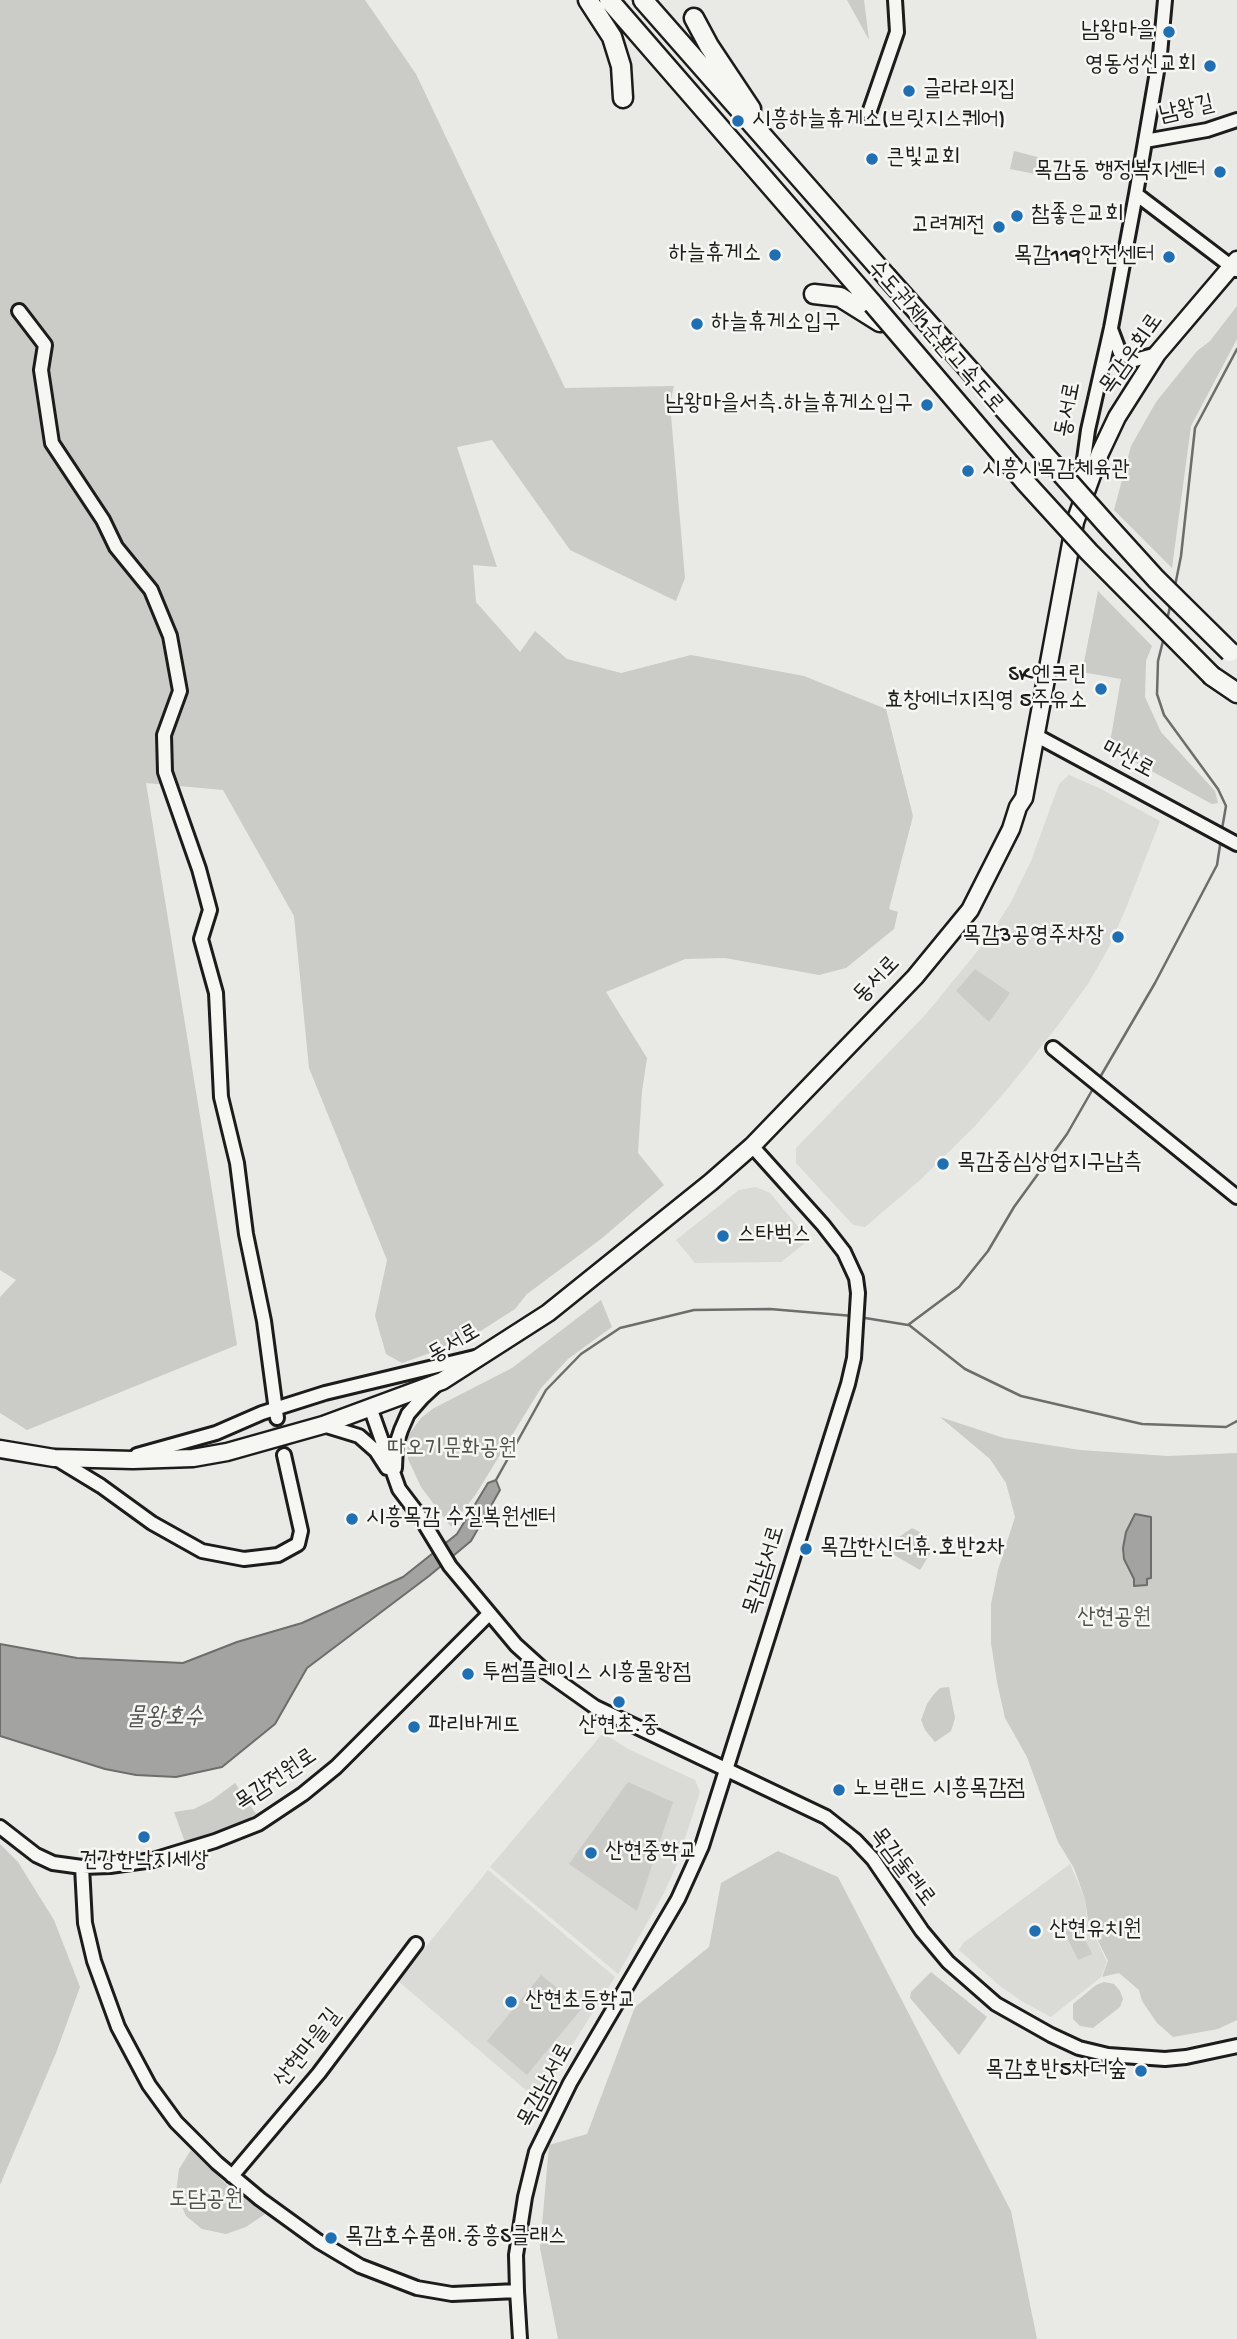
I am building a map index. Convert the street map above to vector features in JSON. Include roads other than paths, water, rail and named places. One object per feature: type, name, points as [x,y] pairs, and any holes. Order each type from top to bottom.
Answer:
[{"type":"highway","points":[[588,0],[612,37],[621,66],[623,98]]},
{"type":"highway","name":"수도권제1순환고속도로","points":[[609,0],[1088,552],[1212,676],[1237,693]]},
{"type":"highway","name":"수도권제1순환고속도로","points":[[643,0],[1107,525],[1156,579],[1233,655]]},
{"type":"highway","points":[[694,18],[702,36],[727,70],[777,151]]},
{"type":"highway","points":[[814,294],[834,295],[871,315],[918,358]]},
{"type":"main road","name":"목감우회로","points":[[1075,522],[1100,453],[1117,417],[1157,354],[1235,266]]},
{"type":"main road","name":"동서로","points":[[0,1448],[54,1458],[193,1458],[227,1452],[323,1425],[442,1381],[548,1313],[752,1146],[915,977],[970,910],[1024,798],[1075,522]]},
{"type":"street","points":[[869,113],[897,32],[895,0]]},
{"type":"street","name":"동서로","points":[[1075,522],[1087,430],[1111,328],[1136,194],[1160,54],[1165,0]]},
{"type":"street","name":"남왕길","points":[[1145,141],[1207,130],[1237,120]]},
{"type":"street","name":"목감우회로","points":[[1136,194],[1235,266]]},
{"type":"street","points":[[19,311],[45,345],[41,370],[52,443],[103,520],[116,547],[151,590],[170,636],[180,691],[164,736],[165,772],[199,869],[209,910],[201,939],[216,993],[221,1097],[237,1163],[246,1234],[264,1321],[277,1413]]},
{"type":"street","points":[[1111,328],[1119,353],[1135,360],[1157,354]]},
{"type":"street","name":"마산로","points":[[1037,736],[1235,843]]},
{"type":"street","points":[[1058,1052],[1237,1197]]},
{"type":"street","name":"목감남서로","points":[[520,2339],[518,2244],[525,2197],[536,2152],[570,2083],[678,1899],[702,1846],[848,1384],[858,1325],[856,1278],[844,1252],[815,1215],[752,1146]]},
{"type":"street","points":[[115,1460],[169,1448],[216,1433],[277,1413],[326,1392],[485,1354]]},
{"type":"street","points":[[399,1489],[394,1462],[401,1430],[408,1414],[442,1381]]},
{"type":"street","points":[[370,1407],[399,1489]]},
{"type":"street","points":[[323,1425],[359,1436],[369,1444],[399,1489]]},
{"type":"street","points":[[0,1440],[24,1454]]},
{"type":"street","points":[[54,1458],[102,1486],[152,1523],[202,1551],[244,1559],[278,1555],[298,1544],[301,1531],[284,1455]]},
{"type":"street","name":"목감둘레로","points":[[399,1489],[421,1518],[450,1566],[475,1598],[516,1645],[547,1673],[595,1706],[826,1817],[873,1859],[922,1931],[948,1962],[996,2004],[1051,2035],[1094,2053],[1138,2059],[1186,2057],[1237,2046]]},
{"type":"street","name":"목감전원로","points":[[0,1827],[36,1855],[53,1863],[110,1867],[153,1860],[215,1841],[258,1824],[303,1794],[336,1767],[489,1614]]},
{"type":"street","points":[[82,1867],[85,1923],[94,1961],[118,2027],[149,2085],[176,2123],[232,2176],[318,2241],[360,2266],[417,2288],[452,2294],[517,2291]]},
{"type":"street","name":"산현마을길","points":[[232,2176],[318,2073],[415,1944]]},
{"type":"water","name":"물왕호수","points":[[496,1480],[500,1490],[471,1541],[307,1668],[275,1724],[222,1767],[176,1777],[136,1775],[105,1769],[0,1736],[0,1644],[77,1658],[183,1663],[237,1642],[302,1623],[403,1577],[457,1534],[488,1483]]},
{"type":"water","points":[[1135,1514],[1151,1517],[1151,1578],[1147,1579],[1147,1585],[1134,1586],[1123,1548],[1126,1532]]},
{"type":"waterway","points":[[1175,586],[1181,556],[1195,428],[1237,349]]},
{"type":"waterway","points":[[1167,620],[1171,602]]},
{"type":"waterway","points":[[1164,637],[1158,661],[1157,694],[1164,715],[1218,789],[1226,806],[1222,829]]},
{"type":"waterway","points":[[1099,1079],[1155,983],[1217,865],[1221,839]]},
{"type":"waterway","points":[[859,1317],[908,1325],[959,1287],[988,1251],[1014,1207],[1067,1134],[1094,1087]]},
{"type":"waterway","points":[[496,1480],[546,1390],[581,1354],[620,1328],[694,1310],[770,1309],[853,1316]]},
{"type":"waterway","points":[[909,1325],[965,1369],[1021,1396],[1142,1424],[1226,1427],[1237,1421]]},
{"type":"tunnel","points":[[277,1418],[284,1455]]},
{"type":"place","name":"남왕마을","points":[[1169,32]]},
{"type":"place","name":"영동성신교회","points":[[1210,66]]},
{"type":"place","name":"글라라의집","points":[[909,91]]},
{"type":"place","name":"시흥하늘휴게소(브릿지스퀘어)","points":[[738,121]]},
{"type":"place","name":"큰빛교회","points":[[872,159]]},
{"type":"place","name":"목감동 행정복지센터","points":[[1220,172]]},
{"type":"place","name":"참좋은교회","points":[[1017,216]]},
{"type":"place","name":"고려계전","points":[[999,227]]},
{"type":"place","name":"하늘휴게소","points":[[775,255]]},
{"type":"place","name":"목감119안전센터","points":[[1169,257]]},
{"type":"place","name":"하늘휴게소입구","points":[[697,324]]},
{"type":"place","name":"남왕마을서측.하늘휴게소입구","points":[[927,405]]},
{"type":"place","name":"시흥시목감체육관","points":[[968,471]]},
{"type":"place","name":"SK엔크린 효창에너지직영 5주유소","points":[[1101,689]]},
{"type":"place","name":"목감3공영주차장","points":[[1118,937]]},
{"type":"place","name":"목감중심상업지구남측","points":[[943,1164]]},
{"type":"place","name":"스타벅스","points":[[723,1236]]},
{"type":"place","name":"시흥목감 수질복원센터","points":[[352,1519]]},
{"type":"place","name":"목감한신더휴.호반2차","points":[[806,1549]]},
{"type":"place","name":"투썸플레이스 시흥물왕점","points":[[468,1674]]},
{"type":"place","name":"산현초.중","points":[[619,1702]]},
{"type":"place","name":"파리바게뜨","points":[[414,1727]]},
{"type":"place","name":"노브랜드 시흥목감점","points":[[839,1790]]},
{"type":"place","name":"건강한낙지세상","points":[[144,1837]]},
{"type":"place","name":"산현중학교","points":[[591,1853]]},
{"type":"place","name":"산현유치원","points":[[1035,1931]]},
{"type":"place","name":"산현초등학교","points":[[511,2002]]},
{"type":"place","name":"목감호반5차더숲","points":[[1141,2071]]},
{"type":"place","name":"목감호수품애.중흥S클래스","points":[[331,2238]]},
{"type":"park label","name":"따오기문화공원","points":[[452,1450]]},
{"type":"park label","name":"산현공원","points":[[1114,1619]]},
{"type":"park label","name":"도담공원","points":[[206,2201]]}]
